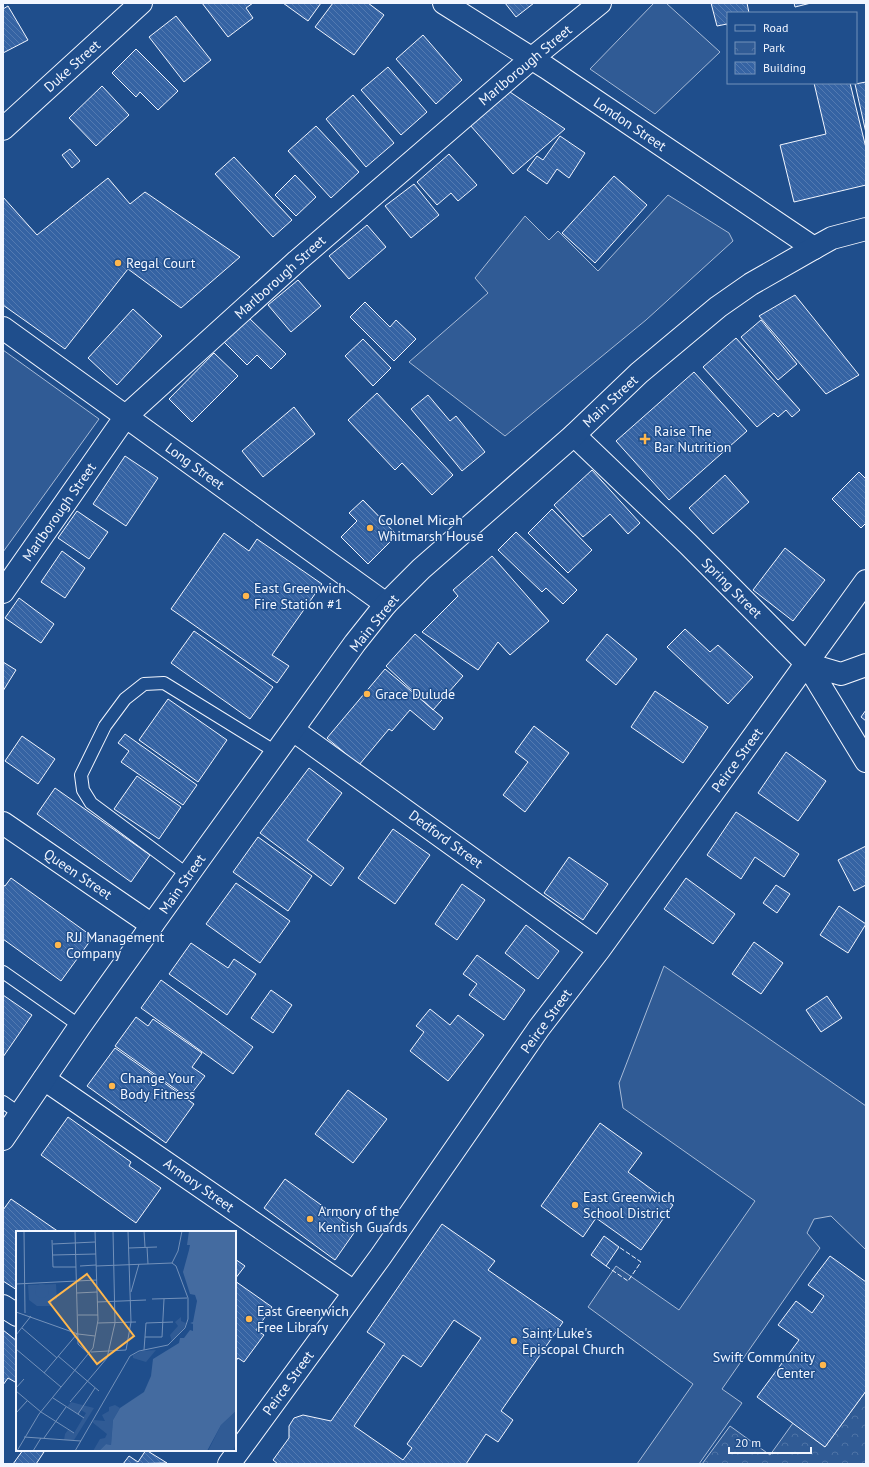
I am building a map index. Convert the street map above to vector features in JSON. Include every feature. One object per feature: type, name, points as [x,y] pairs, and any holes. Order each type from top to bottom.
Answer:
[{"type":"street","name":"Duke Street","points":[[3,129],[141,3]]},
{"type":"street","name":"London Street","points":[[444,3],[531,59],[814,248]]},
{"type":"street","name":"Marlborough Street","points":[[3,592],[126,416],[297,261],[531,59],[600,3]]},
{"type":"street","name":"Main Street","points":[[3,1139],[11,1108],[44,1079],[80,1026],[276,752],[355,643],[386,604],[427,564],[574,435],[639,373],[718,307],[751,284],[832,238],[865,233]]},
{"type":"street","name":"Long Street","points":[[3,328],[386,604]]},
{"type":"street","name":"Spring Street","points":[[574,435],[688,544],[807,664],[866,761]]},
{"type":"street","name":"Peirce Street","points":[[236,1451],[354,1292],[540,1028],[599,950],[866,582]]},
{"type":"street","points":[[807,664],[841,674],[866,665]]},
{"type":"street","name":"Dedford Street","points":[[293,730],[599,950]]},
{"type":"street","name":"Queen Street","points":[[3,823],[152,925]]},
{"type":"street","name":"Armory Street","points":[[44,1079],[354,1292]]},
{"type":"street","points":[[3,1306],[16,1314]]},
{"type":"street","name":"Peirce Street","points":[[229,1460],[236,1451]]},
{"type":"lane","points":[[188,875],[91,803],[83,790],[81,775],[105,726],[125,699],[144,684],[164,683],[276,752]]},
{"type":"lane","points":[[3,972],[80,1026]]},
{"type":"green space","points":[[866,1391],[866,1464],[702,1464],[730,1426],[770,1455],[793,1423],[825,1447]]},
{"type":"shaded area","points":[[654,3],[666,3],[720,52],[655,114],[590,69]]},
{"type":"shaded area","points":[[668,195],[729,233],[733,241],[646,320],[505,436],[409,362],[488,293],[475,278],[525,216],[549,240],[558,231],[598,271]]},
{"type":"shaded area","points":[[3,350],[99,419],[3,552]]},
{"type":"shaded area","points":[[664,966],[866,1106],[866,1250],[831,1216],[814,1219],[807,1233],[820,1248],[722,1389],[742,1403],[699,1464],[637,1464],[693,1384],[588,1307],[616,1266],[679,1310],[755,1201],[623,1108],[619,1083]]},
{"type":"building","points":[[202,3],[253,3],[246,8],[253,18],[228,37]]},
{"type":"building","points":[[283,3],[321,3],[308,21]]},
{"type":"building","points":[[333,3],[368,3],[384,15],[354,55],[315,27]]},
{"type":"building","points":[[505,3],[534,3],[516,17]]},
{"type":"building","points":[[711,3],[747,3],[749,12],[727,12],[727,24],[717,26]]},
{"type":"building","points":[[794,3],[811,3],[795,7]]},
{"type":"building","points":[[8,6],[28,40],[3,53],[3,9]]},
{"type":"building","points":[[176,16],[211,60],[184,82],[149,37]]},
{"type":"building","points":[[423,35],[462,80],[436,104],[396,59]]},
{"type":"building","points":[[136,49],[178,91],[158,110],[140,92],[136,97],[112,73]]},
{"type":"building","points":[[388,67],[427,112],[401,135],[361,90]]},
{"type":"building","points":[[866,82],[866,133],[855,84]]},
{"type":"building","points":[[814,84],[850,84],[866,148],[866,185],[794,202],[780,145],[826,134]]},
{"type":"building","points":[[102,86],[129,115],[96,146],[69,118]]},
{"type":"building","points":[[510,92],[565,129],[513,174],[470,125]]},
{"type":"building","points":[[353,95],[394,143],[366,167],[326,119]]},
{"type":"building","points":[[316,126],[359,172],[331,198],[288,151]]},
{"type":"building","points":[[560,136],[585,153],[569,178],[557,169],[547,184],[527,170],[537,156],[543,160]]},
{"type":"building","points":[[70,149],[80,161],[72,168],[62,155]]},
{"type":"building","points":[[449,154],[477,185],[458,201],[451,193],[437,205],[417,182]]},
{"type":"building","points":[[234,157],[292,220],[273,237],[215,174]]},
{"type":"building","points":[[295,175],[316,197],[296,216],[275,195]]},
{"type":"building","points":[[614,176],[647,205],[595,263],[562,233]]},
{"type":"building","name":"Regal Court","points":[[108,178],[130,204],[145,192],[240,257],[181,308],[128,269],[65,349],[3,305],[3,197],[37,235]]},
{"type":"building","points":[[414,184],[439,215],[411,238],[385,206]]},
{"type":"building","points":[[367,225],[386,247],[349,279],[329,256]]},
{"type":"building","points":[[298,280],[321,306],[291,332],[268,305]]},
{"type":"building","points":[[795,295],[859,375],[826,394],[759,316]]},
{"type":"building","points":[[365,302],[390,327],[396,320],[416,339],[394,361],[350,317]]},
{"type":"building","points":[[133,309],[162,336],[117,385],[88,358]]},
{"type":"building","points":[[248,317],[286,354],[271,369],[257,355],[247,365],[223,341]]},
{"type":"building","points":[[761,320],[797,364],[778,380],[741,337]]},
{"type":"building","points":[[736,338],[800,410],[792,417],[786,410],[778,417],[774,413],[757,427],[703,367]]},
{"type":"building","points":[[363,339],[391,368],[373,386],[345,356]]},
{"type":"building","points":[[214,353],[238,376],[192,422],[169,399]]},
{"type":"building","points":[[694,372],[747,431],[669,500],[616,441]]},
{"type":"building","points":[[377,393],[453,475],[432,495],[402,463],[395,470],[348,420]]},
{"type":"building","points":[[428,395],[450,421],[456,416],[485,452],[462,471],[411,409]]},
{"type":"building","points":[[294,407],[315,434],[263,477],[242,451]]},
{"type":"building","points":[[125,456],[158,478],[126,526],[93,504]]},
{"type":"building","points":[[592,470],[640,523],[628,534],[610,514],[583,537],[554,505]]},
{"type":"building","points":[[859,472],[866,479],[866,523],[861,528],[832,499]]},
{"type":"building","points":[[725,475],[749,502],[713,534],[689,508]]},
{"type":"building","name":"Colonel Micah Whitmarsh House","points":[[363,500],[397,535],[368,564],[341,537],[357,521],[349,513]]},
{"type":"building","points":[[552,509],[592,550],[568,573],[528,533]]},
{"type":"building","points":[[77,511],[108,532],[89,559],[58,538]]},
{"type":"building","points":[[516,532],[577,590],[563,604],[546,588],[542,592],[498,550]]},
{"type":"building","name":"East Greenwich Fire Station #1","points":[[224,533],[249,551],[257,539],[322,584],[272,655],[289,666],[277,683],[171,609]]},
{"type":"building","points":[[785,548],[825,580],[793,621],[753,590]]},
{"type":"building","points":[[62,551],[85,568],[65,598],[41,582]]},
{"type":"building","points":[[492,556],[549,621],[510,655],[498,642],[478,670],[422,632],[458,596],[453,590]]},
{"type":"building","points":[[19,598],[54,624],[41,643],[5,618]]},
{"type":"building","points":[[685,629],[710,652],[718,645],[753,677],[728,704],[667,647]]},
{"type":"building","points":[[194,631],[273,687],[250,719],[171,663]]},
{"type":"building","points":[[415,634],[463,676],[433,710],[386,666]]},
{"type":"building","points":[[607,634],[637,659],[616,685],[586,660]]},
{"type":"building","points":[[3,662],[16,670],[3,691]]},
{"type":"building","points":[[385,669],[443,718],[434,730],[410,710],[392,731],[389,729],[359,765],[327,738]]},
{"type":"building","points":[[655,691],[708,727],[683,763],[631,727]]},
{"type":"building","points":[[168,699],[227,740],[198,782],[139,740]]},
{"type":"building","points":[[866,710],[866,721],[861,717]]},
{"type":"building","points":[[534,726],[569,753],[525,812],[503,795],[528,762],[515,752]]},
{"type":"building","points":[[125,734],[197,785],[183,805],[121,762],[129,751],[118,743]]},
{"type":"building","points":[[22,736],[55,759],[38,784],[5,761]]},
{"type":"building","points":[[786,752],[826,781],[798,821],[758,793]]},
{"type":"building","points":[[309,768],[342,793],[307,840],[344,868],[331,886],[260,833]]},
{"type":"building","points":[[137,776],[181,807],[159,839],[114,809]]},
{"type":"building","points":[[55,788],[150,855],[131,882],[37,814]]},
{"type":"building","points":[[736,812],[799,854],[784,877],[755,857],[741,879],[707,855]]},
{"type":"building","points":[[393,829],[430,855],[395,904],[358,878]]},
{"type":"building","points":[[258,837],[312,876],[288,911],[233,872]]},
{"type":"building","points":[[866,846],[866,885],[854,891],[838,860]]},
{"type":"building","points":[[569,857],[608,884],[583,920],[544,893]]},
{"type":"building","points":[[11,878],[93,937],[61,981],[3,939],[3,885],[5,886]]},
{"type":"building","points":[[686,878],[735,914],[713,944],[664,909]]},
{"type":"building","points":[[236,883],[290,921],[260,963],[206,924]]},
{"type":"building","points":[[462,884],[485,900],[457,940],[435,924]]},
{"type":"building","points":[[776,885],[790,894],[777,913],[763,903]]},
{"type":"building","points":[[839,906],[866,924],[848,953],[820,935]]},
{"type":"building","points":[[526,925],[559,951],[538,979],[505,953]]},
{"type":"building","points":[[754,942],[783,963],[761,994],[732,974]]},
{"type":"building","points":[[191,943],[228,968],[234,959],[256,974],[227,1015],[169,974]]},
{"type":"building","points":[[477,955],[525,990],[504,1020],[469,995],[477,984],[463,974]]},
{"type":"building","points":[[161,980],[253,1047],[233,1074],[141,1008]]},
{"type":"building","points":[[271,990],[292,1005],[273,1033],[251,1018]]},
{"type":"building","points":[[3,995],[32,1015],[3,1057]]},
{"type":"building","points":[[827,996],[842,1018],[821,1032],[806,1010]]},
{"type":"building","points":[[430,1009],[450,1025],[458,1015],[484,1035],[448,1081],[410,1051],[424,1032],[416,1026]]},
{"type":"building","points":[[136,1017],[148,1026],[153,1019],[202,1053],[192,1067],[205,1076],[188,1098],[115,1046]]},
{"type":"building","points":[[115,1048],[194,1104],[166,1143],[87,1086]]},
{"type":"building","points":[[348,1090],[387,1119],[353,1163],[315,1134]]},
{"type":"building","points":[[68,1117],[131,1162],[129,1166],[161,1188],[136,1223],[41,1155]]},
{"type":"building","points":[[600,1123],[642,1153],[628,1172],[673,1205],[641,1250],[596,1218],[583,1237],[541,1206]]},
{"type":"building","name":"Armory of the Kentish Guards","points":[[285,1179],[356,1230],[335,1260],[264,1208]]},
{"type":"building","points":[[11,1199],[58,1231],[16,1231],[16,1289],[3,1281],[3,1210]]},
{"type":"building","name":"Saint Luke's Episcopal Church","points":[[442,1224],[495,1261],[488,1270],[563,1322],[501,1411],[513,1420],[498,1442],[486,1434],[466,1464],[278,1464],[273,1460],[289,1438],[289,1426],[294,1418],[303,1415],[331,1421],[385,1344],[367,1332]],"holes":[[[454,1320],[481,1338],[407,1444],[412,1448],[403,1460],[354,1426],[403,1355],[421,1367]]]},
{"type":"building","points":[[604,1236],[619,1247],[606,1266],[591,1255]]},
{"type":"building","name":"Swift Community Center","points":[[830,1256],[866,1282],[866,1391],[825,1447],[757,1397],[799,1340],[778,1325],[796,1301],[812,1313],[824,1296],[808,1285]]},
{"type":"building","name":"East Greenwich Free Library","points":[[236,1260],[245,1266],[236,1278]]},
{"type":"building","name":"East Greenwich Free Library","points":[[236,1282],[272,1307],[256,1330],[264,1335],[244,1362],[238,1358],[236,1361]]},
{"type":"building","points":[[3,1330],[16,1340],[16,1380],[15,1382],[8,1378],[3,1385]]},
{"type":"building","points":[[22,1451],[44,1452],[36,1464],[13,1464]]},
{"type":"building","points":[[145,1451],[148,1451],[167,1463],[123,1464],[129,1456],[138,1462]]},
{"type":"fence","points":[[606,1266],[628,1281],[641,1262],[619,1247]]},
{"type":"place","name":"Regal Court","points":[[118,263]]},
{"type":"place","name":"Raise The Bar Nutrition","points":[[645,439]]},
{"type":"place","name":"Colonel Micah Whitmarsh House","points":[[370,528]]},
{"type":"place","name":"East Greenwich Fire Station #1","points":[[246,596]]},
{"type":"place","name":"Grace Dulude","points":[[367,694]]},
{"type":"place","name":"RJJ Management Company","points":[[58,945]]},
{"type":"place","name":"Change Your Body Fitness","points":[[112,1086]]},
{"type":"place","name":"East Greenwich School District","points":[[575,1205]]},
{"type":"place","name":"Armory of the Kentish Guards","points":[[310,1219]]},
{"type":"place","name":"East Greenwich Free Library","points":[[249,1319]]},
{"type":"place","name":"Saint Luke's Episcopal Church","points":[[514,1341]]},
{"type":"place","name":"Swift Community Center","points":[[823,1365]]}]
